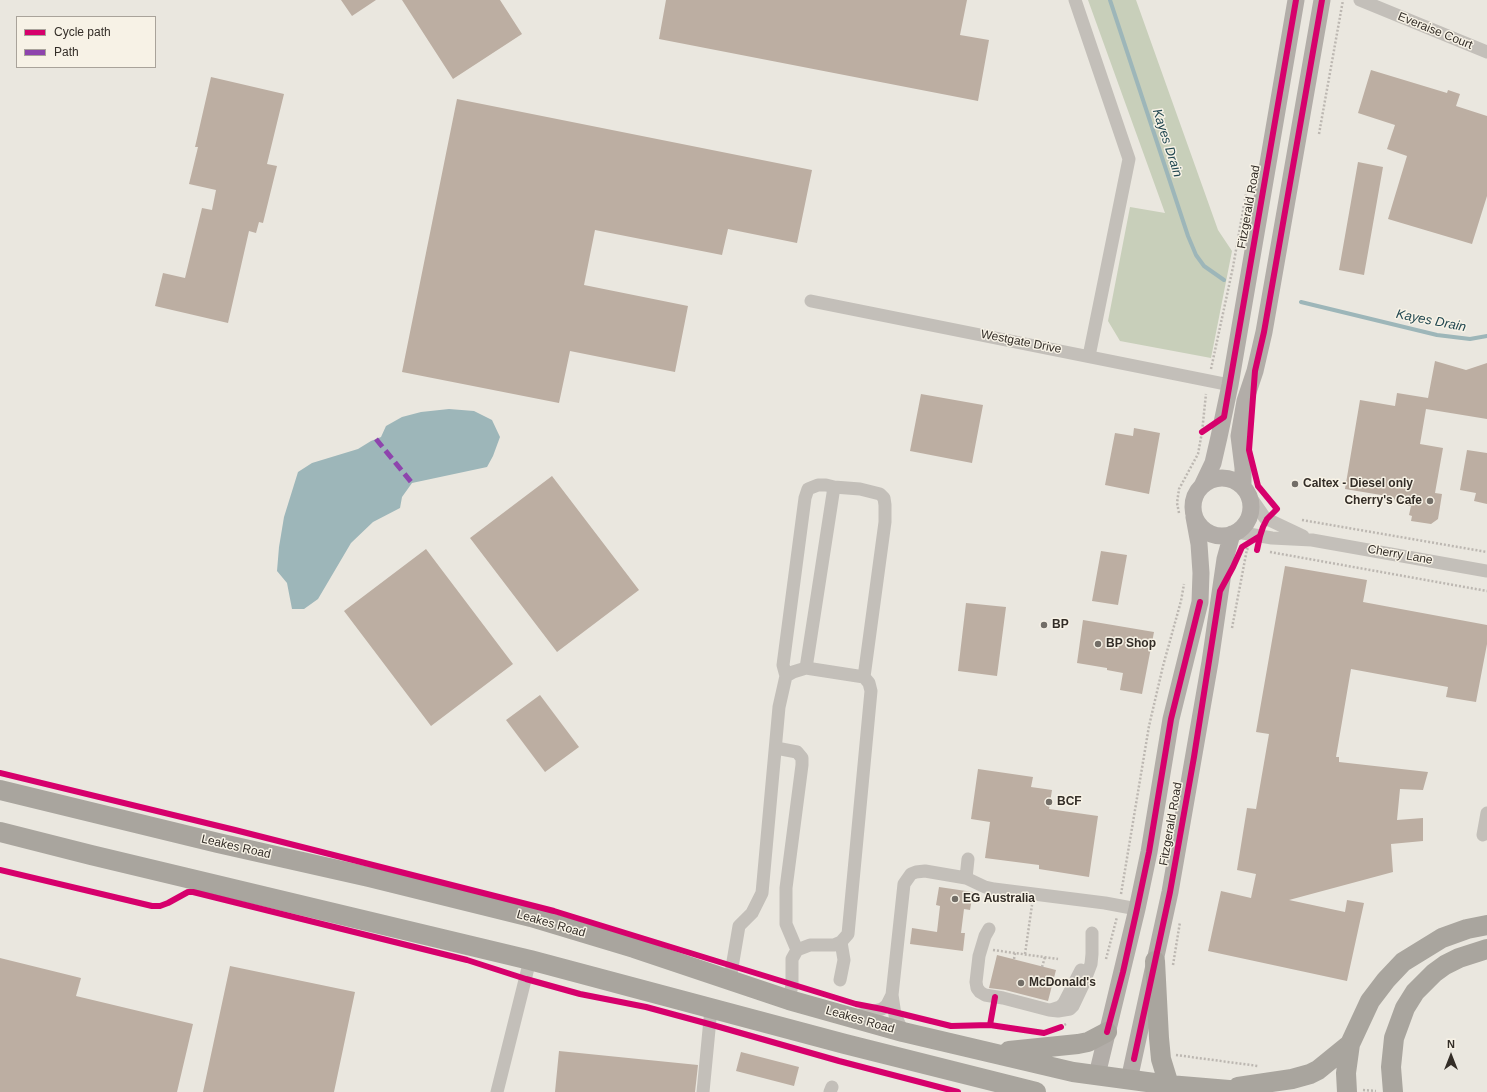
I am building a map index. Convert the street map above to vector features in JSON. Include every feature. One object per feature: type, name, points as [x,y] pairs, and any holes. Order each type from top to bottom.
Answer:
[{"type":"highway","name":"Leakes Road","points":[[0,790],[369,877],[531,917],[634,948],[789,1000],[903,1032],[1073,1072],[1095,1084],[1127,1086],[1169,1085],[1226,1089]]},
{"type":"highway","points":[[0,832],[530,960],[710,1009],[1036,1092]]},
{"type":"highway","points":[[1347,1092],[1346,1073],[1350,1044],[1370,1001],[1386,980],[1403,962],[1442,938],[1467,929],[1487,925]]},
{"type":"highway","points":[[1393,1092],[1391,1067],[1394,1038],[1404,1008],[1415,992],[1434,973],[1466,955],[1487,949]]},
{"type":"highway","points":[[1155,961],[1158,1038],[1169,1085]]},
{"type":"highway","points":[[989,1052],[1078,1044],[1088,1042],[1107,1032]]},
{"type":"highway","points":[[1226,1089],[1292,1079],[1310,1074],[1330,1062],[1350,1044]]},
{"type":"highway","points":[[1226,1089],[1253,1092]]},
{"type":"main road","name":"Fitzgerald Road","points":[[1203,484],[1213,463],[1224,417],[1296,0]]},
{"type":"main road","points":[[1246,489],[1236,481],[1228,478],[1219,477],[1203,484],[1193,499],[1192,508],[1194,517],[1199,525],[1214,535],[1223,536],[1234,533],[1244,526],[1249,518],[1251,510],[1251,500],[1246,489],[1239,436],[1246,401],[1264,332],[1322,0]]},
{"type":"main road","name":"Fitzgerald Road","points":[[1095,1084],[1137,909],[1149,852],[1171,719],[1199,604],[1201,573],[1199,544],[1194,517]]},
{"type":"main road","name":"Fitzgerald Road","points":[[1127,1086],[1170,892],[1196,749],[1225,559],[1234,533]]},
{"type":"street","points":[[1075,0],[1129,159],[1089,356]]},
{"type":"street","name":"Everaise Court","points":[[1360,0],[1487,52]]},
{"type":"street","name":"Westgate Drive","points":[[811,301],[1230,385]]},
{"type":"street","points":[[730,979],[739,926],[752,913],[762,893],[779,707],[786,676],[783,665],[805,498],[808,489],[818,485],[860,488],[880,494],[884,498],[885,522],[864,677]]},
{"type":"street","points":[[806,668],[834,487]]},
{"type":"street","name":"Cherry Lane","points":[[1246,489],[1265,518],[1283,528],[1312,540]]},
{"type":"street","name":"Cherry Lane","points":[[1234,533],[1272,538],[1312,540],[1487,571]]},
{"type":"street","points":[[786,676],[806,668],[864,677],[869,683],[871,691],[848,934],[841,942],[834,945],[810,945],[797,950],[792,959],[792,985],[789,1000]]},
{"type":"street","points":[[776,748],[797,752],[802,758],[786,888],[786,924],[797,950]]},
{"type":"street","points":[[1483,835],[1487,813]]},
{"type":"street","points":[[966,878],[968,859]]},
{"type":"street","points":[[903,1032],[895,1016],[892,994],[904,884],[907,878],[916,872],[925,871],[966,878],[985,887],[1118,905],[1137,909]]},
{"type":"street","points":[[989,929],[985,936],[979,956],[976,976],[977,988],[985,995],[1004,998],[1049,1010],[1060,1007],[1064,1003],[1093,939]]},
{"type":"street","points":[[840,980],[844,960],[841,942]]},
{"type":"street","points":[[497,1092],[530,960]]},
{"type":"street","points":[[852,1017],[882,1009],[887,1005],[892,994]]},
{"type":"street","points":[[703,1092],[710,1009]]},
{"type":"path","points":[[1319,134],[1343,0]]},
{"type":"path","points":[[1202,432],[1209,380],[1233,267],[1248,181]]},
{"type":"path","points":[[1202,432],[1224,417]]},
{"type":"path","points":[[1297,519],[1487,552]]},
{"type":"path","points":[[1239,554],[1242,547],[1260,536]]},
{"type":"path","points":[[1232,630],[1247,549],[1252,549]]},
{"type":"path","points":[[1264,551],[1487,591]]},
{"type":"path","points":[[1185,580],[1199,604]]},
{"type":"path","points":[[1104,964],[1118,905],[1149,726],[1162,666],[1181,601],[1185,580]]},
{"type":"path","points":[[1025,954],[1034,894]]},
{"type":"path","points":[[1172,972],[1181,917]]},
{"type":"path","points":[[990,949],[1058,959]]},
{"type":"path","points":[[1014,959],[1015,953]]},
{"type":"path","points":[[1042,967],[1045,957]]},
{"type":"path","points":[[1059,1028],[1071,1021]]},
{"type":"green space","points":[[1088,0],[1136,0],[1218,230],[1232,251],[1211,358],[1120,341],[1108,321],[1130,207],[1165,213]]},
{"type":"water","points":[[449,409],[474,411],[492,420],[500,437],[487,467],[412,483],[402,497],[400,508],[373,522],[351,543],[318,599],[304,609],[292,609],[287,583],[277,571],[284,517],[298,472],[312,463],[358,449],[381,437],[386,426],[402,417],[421,412]]},
{"type":"building","points":[[341,0],[376,0],[352,16]]},
{"type":"building","points":[[402,0],[500,0],[522,34],[453,79]]},
{"type":"building","points":[[666,0],[967,0],[960,35],[989,40],[978,101],[659,39]]},
{"type":"building","points":[[1371,70],[1447,93],[1448,90],[1460,94],[1456,106],[1487,116],[1487,196],[1472,244],[1388,219],[1407,156],[1387,149],[1395,125],[1358,113]]},
{"type":"building","points":[[211,77],[284,94],[267,164],[277,166],[263,223],[259,222],[256,233],[249,231],[228,323],[155,306],[163,273],[185,278],[202,208],[212,210],[216,190],[189,184],[198,147],[195,147]]},
{"type":"building","points":[[457,99],[812,170],[797,243],[728,229],[722,255],[595,230],[584,285],[688,306],[675,372],[570,351],[559,403],[402,372]]},
{"type":"building","points":[[1358,162],[1383,167],[1364,275],[1339,270]]},
{"type":"building","points":[[1435,361],[1466,370],[1487,363],[1487,419],[1426,409],[1420,444],[1443,448],[1435,493],[1442,494],[1438,519],[1431,524],[1411,521],[1412,516],[1409,515],[1411,506],[1397,503],[1393,497],[1345,489],[1360,400],[1395,406],[1397,393],[1428,398]]},
{"type":"building","points":[[921,394],[983,405],[972,463],[910,451]]},
{"type":"building","points":[[1134,428],[1160,433],[1149,494],[1105,485],[1115,433],[1133,436]]},
{"type":"building","points":[[1467,450],[1487,453],[1487,504],[1474,501],[1476,493],[1460,490]]},
{"type":"building","points":[[552,476],[639,590],[557,652],[470,538]]},
{"type":"building","points":[[426,549],[513,664],[431,726],[344,611]]},
{"type":"building","points":[[1101,551],[1127,555],[1118,605],[1092,601]]},
{"type":"building","points":[[1285,566],[1367,580],[1363,602],[1487,625],[1487,644],[1476,702],[1446,697],[1448,687],[1351,669],[1336,757],[1339,757],[1339,762],[1428,772],[1423,790],[1400,789],[1397,820],[1423,818],[1423,841],[1391,844],[1393,872],[1289,900],[1345,912],[1347,900],[1364,903],[1347,981],[1208,951],[1221,891],[1251,898],[1256,874],[1237,870],[1247,808],[1256,809],[1269,734],[1256,732]]},
{"type":"building","points":[[966,603],[1006,607],[997,676],[958,671]]},
{"type":"building","points":[[1083,620],[1154,632],[1142,694],[1120,690],[1123,673],[1107,670],[1107,668],[1077,663]]},
{"type":"building","points":[[540,695],[579,747],[545,772],[506,720]]},
{"type":"building","points":[[978,769],[1033,777],[1031,787],[1052,790],[1049,809],[1098,816],[1089,877],[1039,869],[1039,865],[985,858],[990,822],[971,819]]},
{"type":"building","points":[[939,887],[973,892],[970,910],[964,909],[961,933],[965,933],[963,951],[910,944],[912,928],[937,932],[940,906],[936,905]]},
{"type":"building","name":"McDonald's","points":[[997,955],[1056,970],[1048,1001],[1005,990],[989,988]]},
{"type":"building","points":[[0,958],[81,978],[76,996],[193,1024],[177,1092],[0,1092]]},
{"type":"building","points":[[230,966],[355,992],[334,1092],[203,1092]]},
{"type":"building","points":[[559,1051],[698,1065],[695,1092],[555,1092]]},
{"type":"building","points":[[741,1052],[799,1067],[794,1086],[736,1071]]},
{"type":"waterway","name":"Kayes Drain","points":[[1110,0],[1188,236],[1196,255],[1204,266],[1224,280]]},
{"type":"waterway","name":"Kayes Drain","points":[[1301,302],[1437,335],[1470,339],[1487,336]]},
{"type":"marked path","points":[[376,439],[412,483]]},
{"type":"cycle path","points":[[1202,432],[1224,417],[1296,0]]},
{"type":"cycle path","points":[[1257,550],[1263,527],[1267,519],[1277,509],[1258,486],[1249,450],[1255,371],[1264,332],[1322,0]]},
{"type":"cycle path","points":[[1134,1059],[1170,892],[1194,757],[1220,591],[1242,547],[1260,536]]},
{"type":"cycle path","points":[[1107,1032],[1123,972],[1149,852],[1171,719],[1200,602]]},
{"type":"cycle path","points":[[0,773],[235,830],[554,911],[856,1004],[951,1026],[990,1025]]},
{"type":"cycle path","points":[[0,870],[152,906],[160,906],[188,892],[193,892],[467,960],[580,994],[646,1007],[839,1061],[958,1092]]},
{"type":"cycle path","points":[[995,997],[990,1025],[1044,1033],[1061,1027]]},
{"type":"place","name":"Caltex - Diesel only","points":[[1295,484]]},
{"type":"place","name":"Cherry's Cafe","points":[[1430,501]]},
{"type":"place","name":"BP","points":[[1044,625]]},
{"type":"place","name":"BP Shop","points":[[1098,644]]},
{"type":"place","name":"BCF","points":[[1049,802]]},
{"type":"place","name":"EG Australia","points":[[955,899]]},
{"type":"place","name":"McDonald's","points":[[1021,983]]}]
